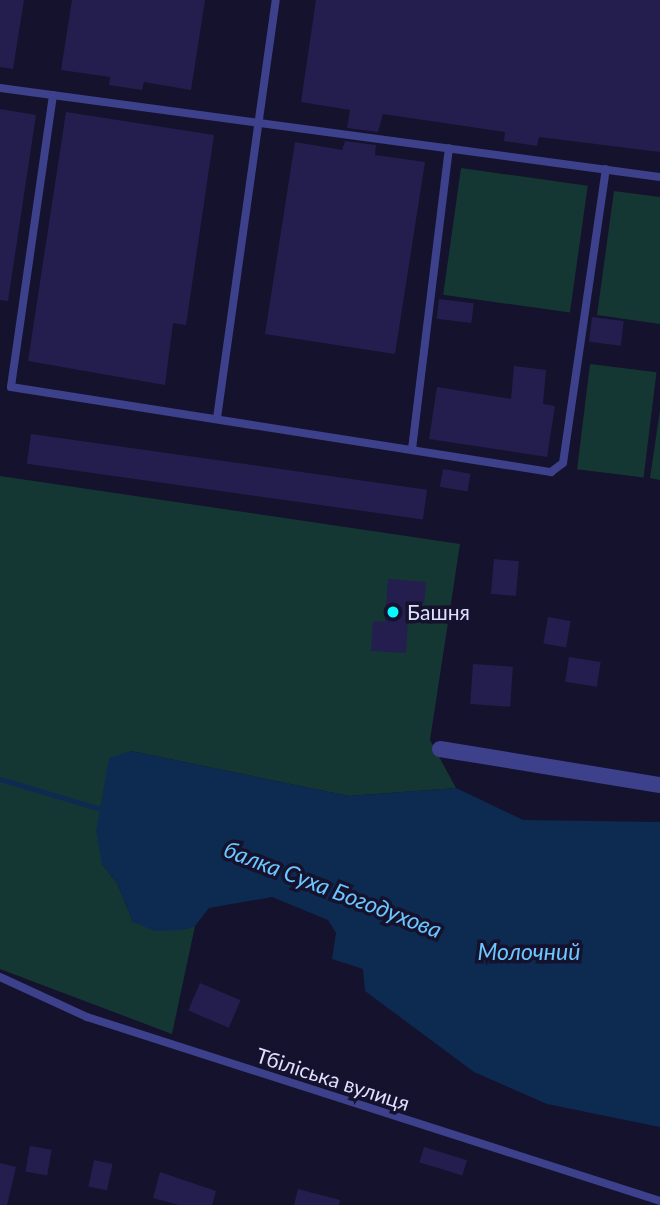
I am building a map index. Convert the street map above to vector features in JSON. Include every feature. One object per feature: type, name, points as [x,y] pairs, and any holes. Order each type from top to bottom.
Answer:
[{"type":"street","points":[[440,749],[660,785]]},
{"type":"lane","points":[[217,418],[261,123],[276,0]]},
{"type":"lane","points":[[0,88],[660,177]]},
{"type":"lane","points":[[53,95],[11,387],[551,472],[564,463],[606,169]]},
{"type":"lane","points":[[412,449],[449,148]]},
{"type":"lane","name":"Тбіліська вулиця","points":[[0,977],[87,1017],[660,1201]]},
{"type":"green space","points":[[461,168],[588,186],[570,313],[443,295]]},
{"type":"green space","points":[[614,191],[660,197],[660,324],[597,315]]},
{"type":"green space","points":[[590,364],[657,372],[644,477],[577,469]]},
{"type":"green space","points":[[660,410],[660,480],[650,478]]},
{"type":"green space","points":[[0,476],[460,544],[430,740],[456,788],[349,796],[131,751],[102,864],[117,883],[133,922],[182,930],[195,926],[172,1034],[0,969]]},
{"type":"water","name":"Молочний","points":[[131,751],[349,796],[456,788],[523,820],[660,822],[660,1127],[547,1104],[474,1072],[365,991],[363,969],[332,959],[336,933],[328,920],[272,897],[209,908],[195,926],[182,930],[155,931],[133,922],[117,883],[102,864],[96,831],[109,758]]},
{"type":"building","points":[[0,0],[24,0],[13,69],[0,67]]},
{"type":"building","points":[[72,0],[205,0],[191,90],[144,82],[142,90],[109,85],[110,77],[61,70]]},
{"type":"building","points":[[316,0],[660,0],[660,152],[539,137],[537,146],[504,141],[505,132],[383,114],[378,132],[347,128],[350,110],[301,102]]},
{"type":"building","points":[[0,109],[36,115],[8,301],[0,300]]},
{"type":"building","points":[[66,112],[214,135],[186,325],[173,323],[165,385],[28,361]]},
{"type":"building","points":[[345,141],[376,145],[375,155],[425,162],[395,354],[265,334],[295,142],[342,150]]},
{"type":"building","points":[[439,299],[474,303],[471,323],[437,319]]},
{"type":"building","points":[[592,317],[624,321],[621,346],[589,342]]},
{"type":"building","points":[[514,366],[546,370],[543,404],[555,406],[547,457],[429,439],[437,387],[511,399]]},
{"type":"building","points":[[31,434],[427,490],[423,519],[27,464]]},
{"type":"building","points":[[443,469],[471,474],[467,492],[440,487]]},
{"type":"building","points":[[494,559],[519,561],[516,596],[491,594]]},
{"type":"building","name":"Башня","points":[[388,579],[426,582],[424,604],[409,603],[406,653],[371,651],[373,621],[385,622]]},
{"type":"building","points":[[548,617],[571,621],[566,648],[543,644]]},
{"type":"building","points":[[569,657],[601,662],[597,687],[565,682]]},
{"type":"building","points":[[473,664],[513,667],[510,707],[470,704]]},
{"type":"building","points":[[200,983],[241,1000],[229,1028],[188,1011]]},
{"type":"building","points":[[30,1146],[52,1150],[47,1175],[25,1172]]},
{"type":"building","points":[[424,1147],[467,1160],[462,1175],[419,1162]]},
{"type":"building","points":[[94,1160],[113,1164],[107,1190],[88,1186]]},
{"type":"building","points":[[0,1163],[16,1167],[7,1205],[0,1205]]},
{"type":"building","points":[[160,1172],[216,1191],[212,1205],[179,1205],[153,1198]]},
{"type":"building","points":[[298,1189],[340,1200],[339,1205],[294,1205]]},
{"type":"waterway","name":"балка Суха Богодухова","points":[[0,779],[104,810]]},
{"type":"place","name":"Башня","points":[[393,612]]}]
